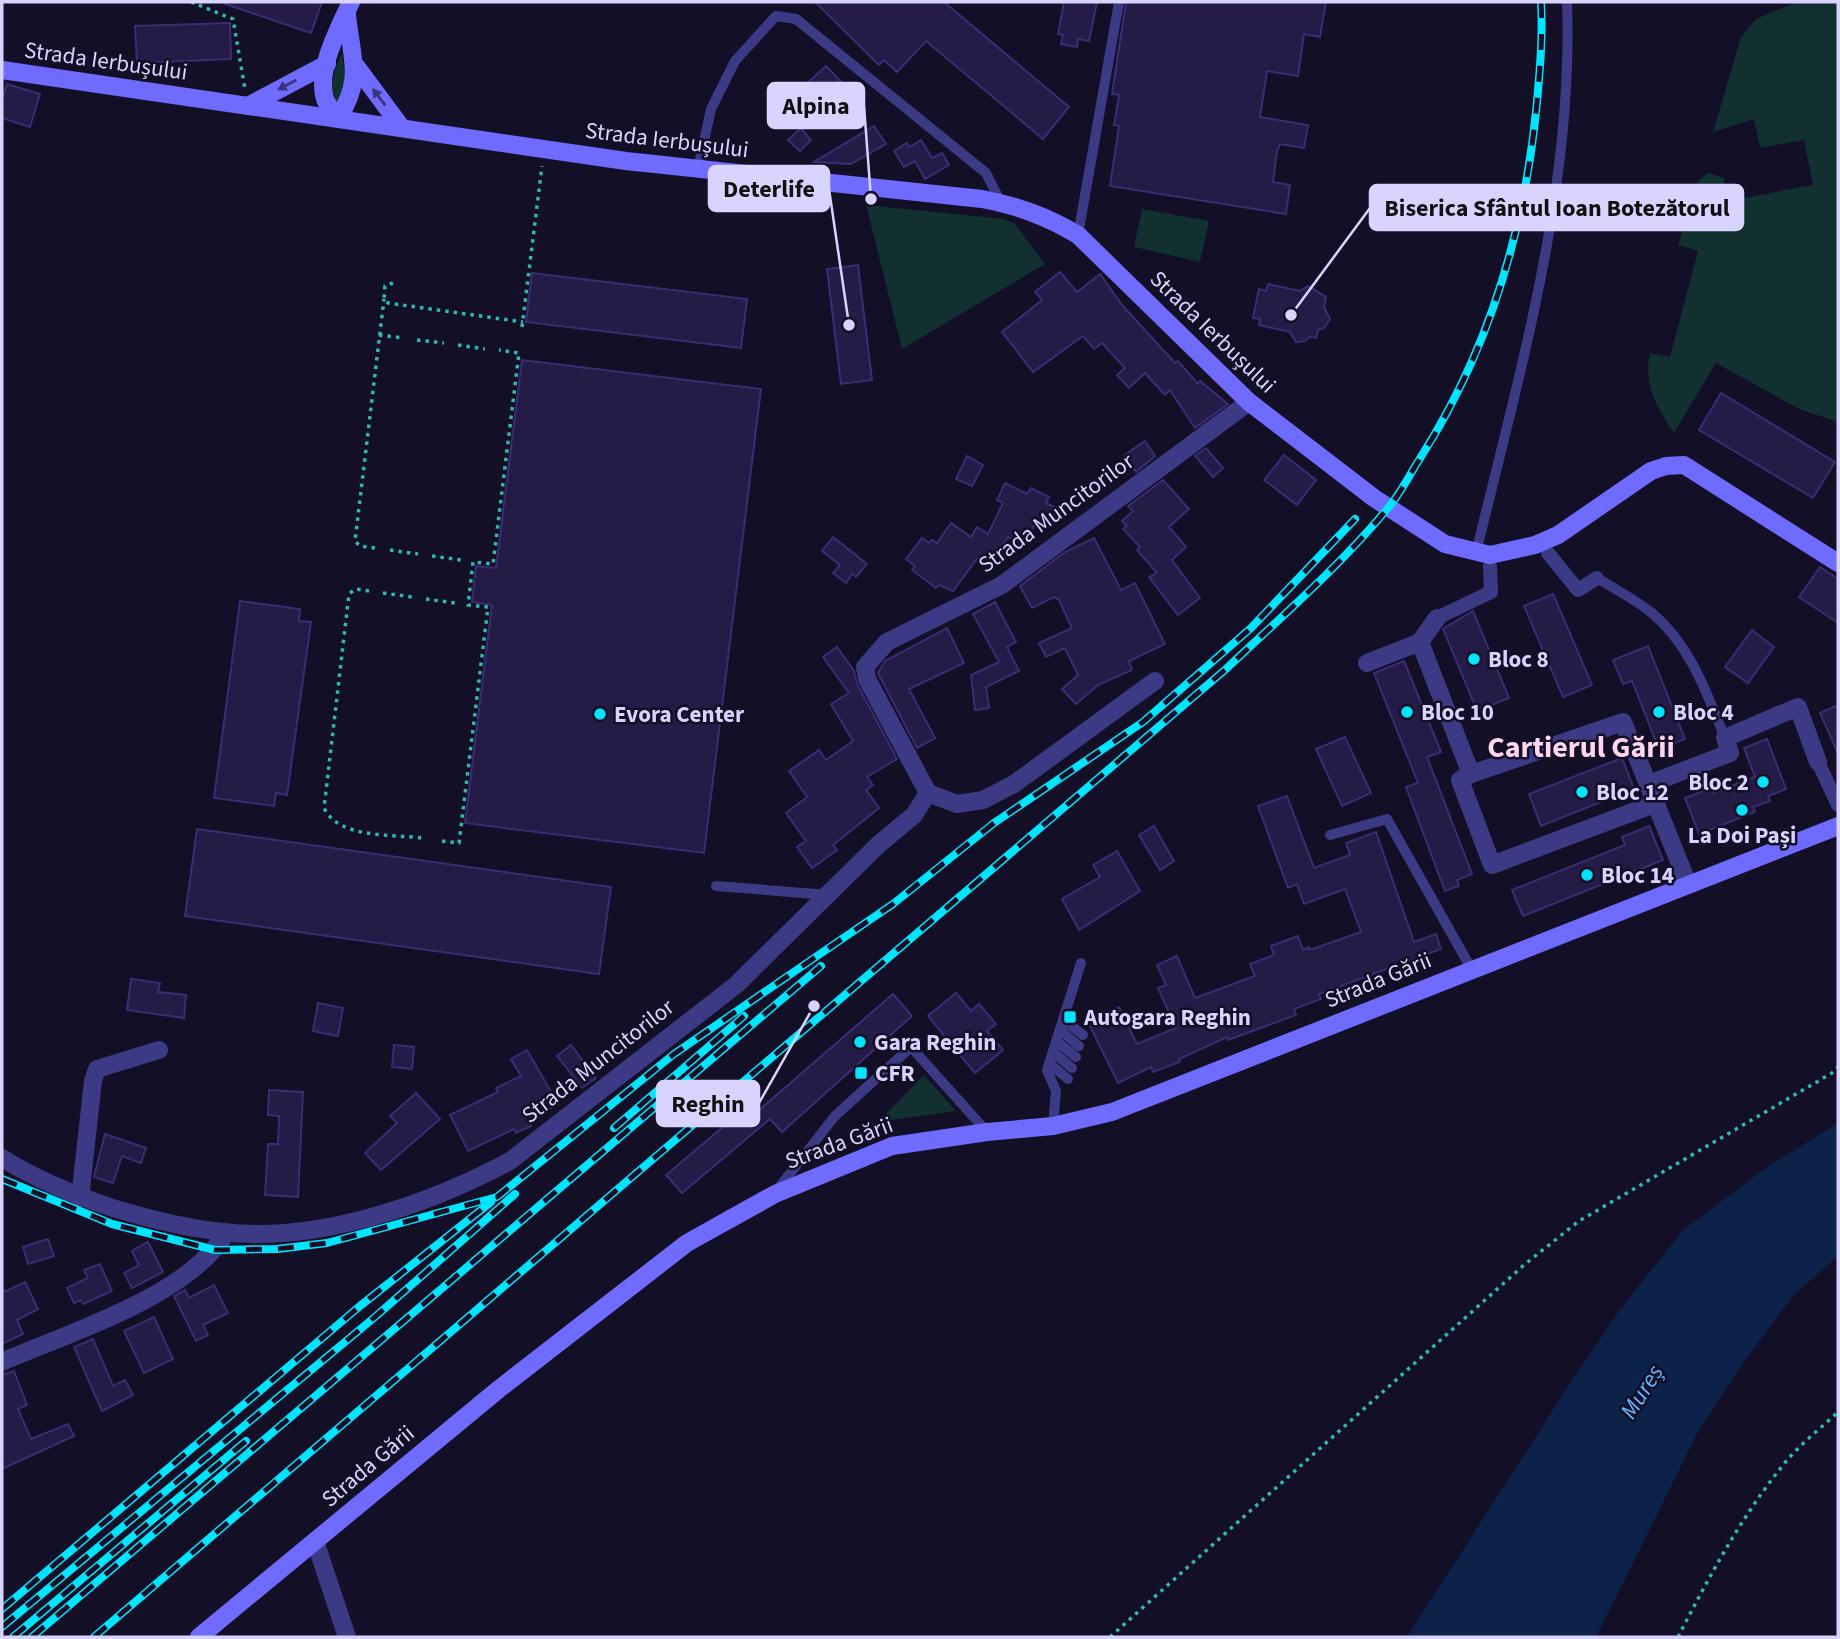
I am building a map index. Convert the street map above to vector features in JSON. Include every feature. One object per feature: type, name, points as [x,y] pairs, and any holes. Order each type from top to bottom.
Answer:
[{"type":"main road","points":[[349,7],[356,66],[353,89],[338,118],[325,100],[327,64],[349,7]]},
{"type":"main road","points":[[247,106],[327,64]]},
{"type":"main road","points":[[356,66],[402,128]]},
{"type":"main road","name":"Strada Ierbușului","points":[[2,70],[698,169],[1001,203],[1048,216],[1078,235],[1249,402],[1388,508],[1445,544],[1476,553]]},
{"type":"main road","points":[[1476,553],[1490,555],[1535,545],[1558,535],[1651,471],[1684,465],[1838,563]]},
{"type":"main road","name":"Strada Gării","points":[[199,1637],[499,1388],[687,1243],[775,1194],[892,1146],[987,1132],[1054,1126],[1112,1112],[1838,826]]},
{"type":"street","name":"Strada Muncitorilor","points":[[2,1158],[28,1175],[80,1198],[188,1227],[226,1233],[277,1232],[346,1223],[473,1181],[510,1161],[736,985],[914,815],[928,793],[867,679],[865,667],[873,654],[887,642],[1002,585],[1249,402]]},
{"type":"street","points":[[1548,553],[1578,590],[1597,578]]},
{"type":"street","points":[[1367,663],[1420,642],[1437,618],[1491,592],[1490,567]]},
{"type":"street","points":[[1420,642],[1471,774]]},
{"type":"street","points":[[928,793],[957,804],[983,800],[1014,784],[1155,681]]},
{"type":"street","points":[[1649,784],[1730,753],[1725,738],[1798,707],[1818,762],[1838,805]]},
{"type":"street","points":[[1657,803],[1492,865],[1460,779],[1623,722],[1657,803],[1688,884]]},
{"type":"street","points":[[80,1198],[93,1081],[97,1069],[159,1050]]},
{"type":"street","points":[[2,1362],[157,1295],[202,1263],[226,1233]]},
{"type":"street","points":[[315,1541],[347,1637]]},
{"type":"lane","points":[[1078,235],[1119,2]]},
{"type":"lane","points":[[1476,553],[1545,248],[1567,85],[1567,2]]},
{"type":"lane","points":[[698,169],[711,109],[735,61],[776,16],[796,19],[986,173],[1001,203]]},
{"type":"lane","points":[[1597,578],[1651,613],[1679,641],[1697,668],[1725,738]]},
{"type":"lane","points":[[1330,835],[1387,819],[1472,970]]},
{"type":"lane","points":[[716,886],[828,895]]},
{"type":"lane","points":[[1054,1126],[1056,1091],[1048,1076],[1049,1063],[1081,963]]},
{"type":"lane","points":[[1063,1019],[1083,1035]]},
{"type":"lane","points":[[1060,1030],[1079,1046]]},
{"type":"lane","points":[[1053,1052],[1074,1063],[1056,1041]]},
{"type":"lane","points":[[775,1194],[835,1116],[911,1047],[987,1132]]},
{"type":"lane","points":[[1049,1063],[1068,1079]]},
{"type":"path","points":[[191,2],[233,19],[247,106]]},
{"type":"path","points":[[384,299],[388,303],[523,324],[543,162]]},
{"type":"path","points":[[375,548],[360,546],[355,541],[385,286],[393,283]]},
{"type":"path","points":[[379,335],[402,338]]},
{"type":"path","points":[[417,340],[444,343]]},
{"type":"path","points":[[458,345],[485,349]]},
{"type":"path","points":[[442,841],[460,843],[488,607],[468,605],[473,562],[493,564],[516,379],[519,353],[499,350]]},
{"type":"path","points":[[390,550],[418,554]]},
{"type":"path","points":[[432,556],[460,560]]},
{"type":"path","points":[[369,591],[355,589],[349,594],[324,808],[329,819],[347,829],[422,838]]},
{"type":"path","points":[[383,593],[412,597]]},
{"type":"path","points":[[426,599],[455,603]]},
{"type":"path","points":[[1110,1637],[1524,1265],[1579,1221],[1838,1067]]},
{"type":"path","points":[[1678,1637],[1721,1553],[1761,1495],[1785,1462],[1838,1412]]},
{"type":"green space","points":[[1797,2],[1838,2],[1838,422],[1799,409],[1716,363],[1674,433],[1653,395],[1648,365],[1650,353],[1670,357],[1698,251],[1678,245],[1698,181],[1708,173],[1724,178],[1727,201],[1813,185],[1804,140],[1760,148],[1754,119],[1713,132],[1741,37],[1756,19]]},
{"type":"green space","points":[[342,53],[346,84],[334,104],[333,78]]},
{"type":"green space","points":[[866,205],[1004,219],[1015,224],[1045,264],[902,349]]},
{"type":"green space","points":[[1142,209],[1209,221],[1200,262],[1134,247]]},
{"type":"green space","points":[[924,1075],[956,1111],[878,1122]]},
{"type":"water","name":"Mureș","points":[[1838,1123],[1838,1256],[1793,1296],[1741,1366],[1698,1432],[1596,1637],[1407,1637],[1621,1308],[1683,1230],[1763,1170]]},
{"type":"building","points":[[225,2],[322,2],[311,33]]},
{"type":"building","points":[[815,2],[944,2],[1069,107],[1043,139],[926,41],[897,72],[884,60],[879,65]]},
{"type":"building","points":[[1064,2],[1097,2],[1089,41],[1078,39],[1077,47],[1061,44],[1063,35],[1058,34]]},
{"type":"building","points":[[1126,2],[1326,2],[1320,37],[1304,34],[1298,76],[1267,71],[1260,117],[1308,125],[1304,148],[1280,144],[1277,151],[1273,182],[1290,185],[1286,214],[1110,186],[1119,126],[1114,125],[1119,95],[1112,94]]},
{"type":"building","points":[[230,23],[231,59],[137,63],[135,26]]},
{"type":"building","points":[[826,66],[846,87],[822,110],[801,89]]},
{"type":"building","points":[[7,84],[40,94],[30,127],[2,118],[2,100]]},
{"type":"building","points":[[874,126],[886,144],[851,164],[814,162]]},
{"type":"building","points":[[801,128],[811,140],[800,151],[788,140]]},
{"type":"building","points":[[921,140],[932,158],[942,153],[949,165],[925,179],[915,161],[904,167],[894,151],[907,143],[909,147]]},
{"type":"building","points":[[858,265],[872,380],[841,384],[827,269]]},
{"type":"building","points":[[1060,272],[1077,292],[1100,274],[1122,305],[1175,363],[1178,361],[1198,384],[1200,381],[1228,404],[1195,428],[1170,390],[1165,395],[1145,373],[1129,388],[1117,375],[1125,368],[1102,343],[1094,349],[1083,336],[1033,372],[1002,332],[1042,300],[1035,292]]},
{"type":"building","points":[[532,273],[747,299],[741,348],[526,322]]},
{"type":"building","points":[[1268,284],[1300,291],[1308,286],[1326,297],[1324,307],[1330,319],[1324,328],[1318,330],[1316,338],[1309,337],[1305,341],[1296,342],[1290,332],[1259,325],[1260,319],[1253,318],[1259,289],[1266,291]]},
{"type":"building","name":"Evora Center","points":[[522,360],[761,389],[704,853],[465,823],[492,605],[472,602],[476,566],[496,568]]},
{"type":"building","points":[[1721,393],[1835,462],[1813,498],[1699,430]]},
{"type":"building","points":[[1145,441],[1155,456],[1136,472],[1125,455]]},
{"type":"building","points":[[1206,448],[1223,468],[1213,477],[1195,456]]},
{"type":"building","points":[[1284,455],[1316,480],[1297,505],[1264,480]]},
{"type":"building","points":[[967,456],[983,465],[972,486],[956,479]]},
{"type":"building","points":[[1163,480],[1189,509],[1169,527],[1186,547],[1172,560],[1200,598],[1178,615],[1149,577],[1157,573],[1137,550],[1140,547],[1123,529],[1127,526],[1122,521],[1133,511],[1128,506]]},
{"type":"building","points":[[1005,483],[1027,494],[1031,488],[1049,497],[1046,503],[1058,509],[1050,526],[1037,519],[1024,545],[1008,537],[988,567],[977,559],[953,591],[939,585],[936,588],[912,570],[915,566],[906,559],[922,538],[929,543],[932,540],[937,543],[951,523],[971,537],[977,527],[988,534],[1003,503],[997,500]]},
{"type":"building","points":[[833,537],[867,564],[856,577],[852,574],[846,583],[833,573],[840,565],[822,551]]},
{"type":"building","points":[[1094,538],[1121,590],[1135,583],[1165,644],[1129,661],[1132,670],[1098,685],[1076,704],[1062,689],[1078,675],[1065,648],[1046,657],[1039,643],[1072,628],[1059,600],[1054,597],[1032,608],[1020,586],[1065,552]]},
{"type":"building","points":[[1820,567],[1838,579],[1838,623],[1799,597]]},
{"type":"building","points":[[1553,594],[1592,685],[1563,697],[1524,606]]},
{"type":"building","points":[[240,601],[300,609],[299,621],[311,622],[287,795],[276,793],[274,806],[214,798]]},
{"type":"building","points":[[995,602],[1016,642],[1007,647],[1019,671],[986,687],[989,708],[975,710],[971,675],[999,662],[973,614]]},
{"type":"building","name":"Bloc 8","points":[[1473,611],[1509,698],[1477,711],[1443,629]]},
{"type":"building","points":[[947,628],[964,663],[909,689],[935,738],[917,748],[878,673],[885,661]]},
{"type":"building","points":[[1752,630],[1774,647],[1748,683],[1725,667]]},
{"type":"building","name":"Bloc 4","points":[[1648,646],[1685,739],[1659,749],[1632,681],[1623,684],[1613,660]]},
{"type":"building","points":[[837,647],[854,671],[857,684],[897,759],[867,777],[873,785],[866,790],[879,808],[833,845],[837,850],[812,868],[797,847],[806,841],[786,813],[807,797],[789,771],[819,750],[826,760],[853,741],[831,704],[849,693],[823,657]]},
{"type":"building","points":[[1404,661],[1441,752],[1427,757],[1472,874],[1457,880],[1459,886],[1445,891],[1406,787],[1418,783],[1374,673]]},
{"type":"building","points":[[1838,705],[1838,753],[1820,713]]},
{"type":"building","points":[[1345,737],[1371,793],[1342,806],[1316,749]]},
{"type":"building","name":"Bloc 2","points":[[1767,739],[1786,789],[1768,796],[1770,801],[1753,807],[1755,812],[1699,834],[1685,798],[1711,788],[1713,793],[1755,777],[1744,748]]},
{"type":"building","name":"Bloc 12","points":[[1622,758],[1634,789],[1541,826],[1529,794]]},
{"type":"building","points":[[1287,796],[1314,868],[1350,855],[1346,843],[1376,832],[1414,942],[1436,934],[1441,949],[1319,994],[1321,999],[1294,1009],[1296,1015],[1228,1040],[1227,1037],[1179,1059],[1180,1062],[1153,1072],[1151,1067],[1118,1083],[1088,1022],[1119,1007],[1137,1044],[1176,1028],[1158,988],[1166,985],[1157,965],[1177,956],[1195,998],[1255,976],[1250,964],[1274,955],[1271,946],[1298,936],[1303,950],[1309,947],[1310,950],[1361,932],[1345,889],[1304,904],[1297,884],[1288,888],[1258,806]]},
{"type":"building","points":[[1154,826],[1174,861],[1160,870],[1139,835]]},
{"type":"building","name":"Bloc 14","points":[[1649,826],[1663,860],[1523,916],[1512,890],[1625,845],[1622,837]]},
{"type":"building","points":[[197,829],[611,887],[599,974],[185,916]]},
{"type":"building","points":[[1117,851],[1140,891],[1079,930],[1062,899],[1100,877],[1093,865]]},
{"type":"building","points":[[131,979],[160,983],[158,992],[186,995],[184,1018],[127,1010]]},
{"type":"building","points":[[956,993],[971,1011],[979,1004],[996,1024],[987,1031],[1003,1050],[975,1073],[928,1016]]},
{"type":"building","points":[[893,994],[912,1016],[782,1132],[770,1119],[682,1193],[666,1175],[743,1110],[750,1118]]},
{"type":"building","points":[[318,1003],[343,1008],[338,1036],[313,1031]]},
{"type":"building","points":[[394,1045],[414,1047],[412,1069],[392,1067]]},
{"type":"building","points":[[571,1045],[596,1078],[582,1088],[557,1056]]},
{"type":"building","points":[[527,1050],[558,1104],[529,1120],[531,1126],[516,1133],[514,1129],[468,1151],[450,1115],[498,1092],[496,1088],[521,1076],[511,1059]]},
{"type":"building","points":[[269,1090],[303,1092],[298,1197],[265,1195],[268,1144],[278,1144],[279,1116],[268,1115]]},
{"type":"building","points":[[416,1093],[440,1119],[381,1170],[365,1153],[397,1123],[390,1116]]},
{"type":"building","points":[[105,1134],[146,1148],[141,1163],[122,1156],[113,1183],[94,1177]]},
{"type":"building","points":[[48,1239],[54,1256],[28,1264],[23,1247]]},
{"type":"building","points":[[148,1242],[163,1272],[132,1288],[124,1273],[139,1265],[132,1251]]},
{"type":"building","points":[[100,1264],[112,1291],[83,1304],[81,1300],[74,1303],[67,1288],[88,1278],[84,1270]]},
{"type":"building","points":[[25,1282],[38,1309],[17,1320],[23,1334],[2,1344],[2,1286],[4,1292]]},
{"type":"building","points":[[214,1285],[228,1313],[203,1325],[208,1335],[196,1341],[174,1296],[185,1290],[189,1298]]},
{"type":"building","points":[[154,1317],[173,1359],[144,1373],[124,1331]]},
{"type":"building","points":[[93,1339],[113,1386],[125,1380],[133,1395],[102,1411],[74,1347]]},
{"type":"building","points":[[14,1371],[27,1405],[18,1409],[31,1439],[68,1424],[74,1436],[2,1469],[2,1375]]},
{"type":"railway","points":[[94,1637],[1226,669],[1310,591],[1370,529],[1396,497],[1444,419],[1484,333],[1500,288],[1513,243],[1531,150],[1540,64],[1541,2]]},
{"type":"railway","points":[[2,1179],[112,1224],[215,1250],[277,1249],[327,1243],[497,1197],[674,1054],[893,904],[994,823],[1143,722],[1251,628],[1355,519]]},
{"type":"railway","points":[[32,1637],[821,966]]},
{"type":"railway","points":[[614,1128],[744,1016]]},
{"type":"railway","points":[[2,1627],[375,1317],[515,1194]]},
{"type":"railway","points":[[2,1609],[360,1306],[491,1202]]},
{"type":"railway","points":[[13,1637],[246,1441]]},
{"type":"place","name":"Alpina","points":[[871,199]]},
{"type":"place","name":"Biserica Sfântul Ioan Botezătorul","points":[[1291,315]]},
{"type":"place","name":"Deterlife","points":[[849,325]]},
{"type":"place","name":"Bloc 8","points":[[1474,659]]},
{"type":"place","name":"Bloc 10","points":[[1407,712]]},
{"type":"place","name":"Bloc 4","points":[[1659,712]]},
{"type":"place","name":"Evora Center","points":[[600,714]]},
{"type":"place","name":"Bloc 2","points":[[1763,782]]},
{"type":"place","name":"Bloc 12","points":[[1582,792]]},
{"type":"place","name":"La Doi Pași","points":[[1742,810]]},
{"type":"place","name":"Bloc 14","points":[[1587,875]]},
{"type":"place","name":"Reghin","points":[[814,1006]]},
{"type":"place","name":"Autogara Reghin","points":[[1070,1017]]},
{"type":"place","name":"Gara Reghin","points":[[860,1042]]},
{"type":"place","name":"CFR","points":[[861,1073]]},
{"type":"district","name":"Cartierul Gării","points":[[1581,747]]}]
